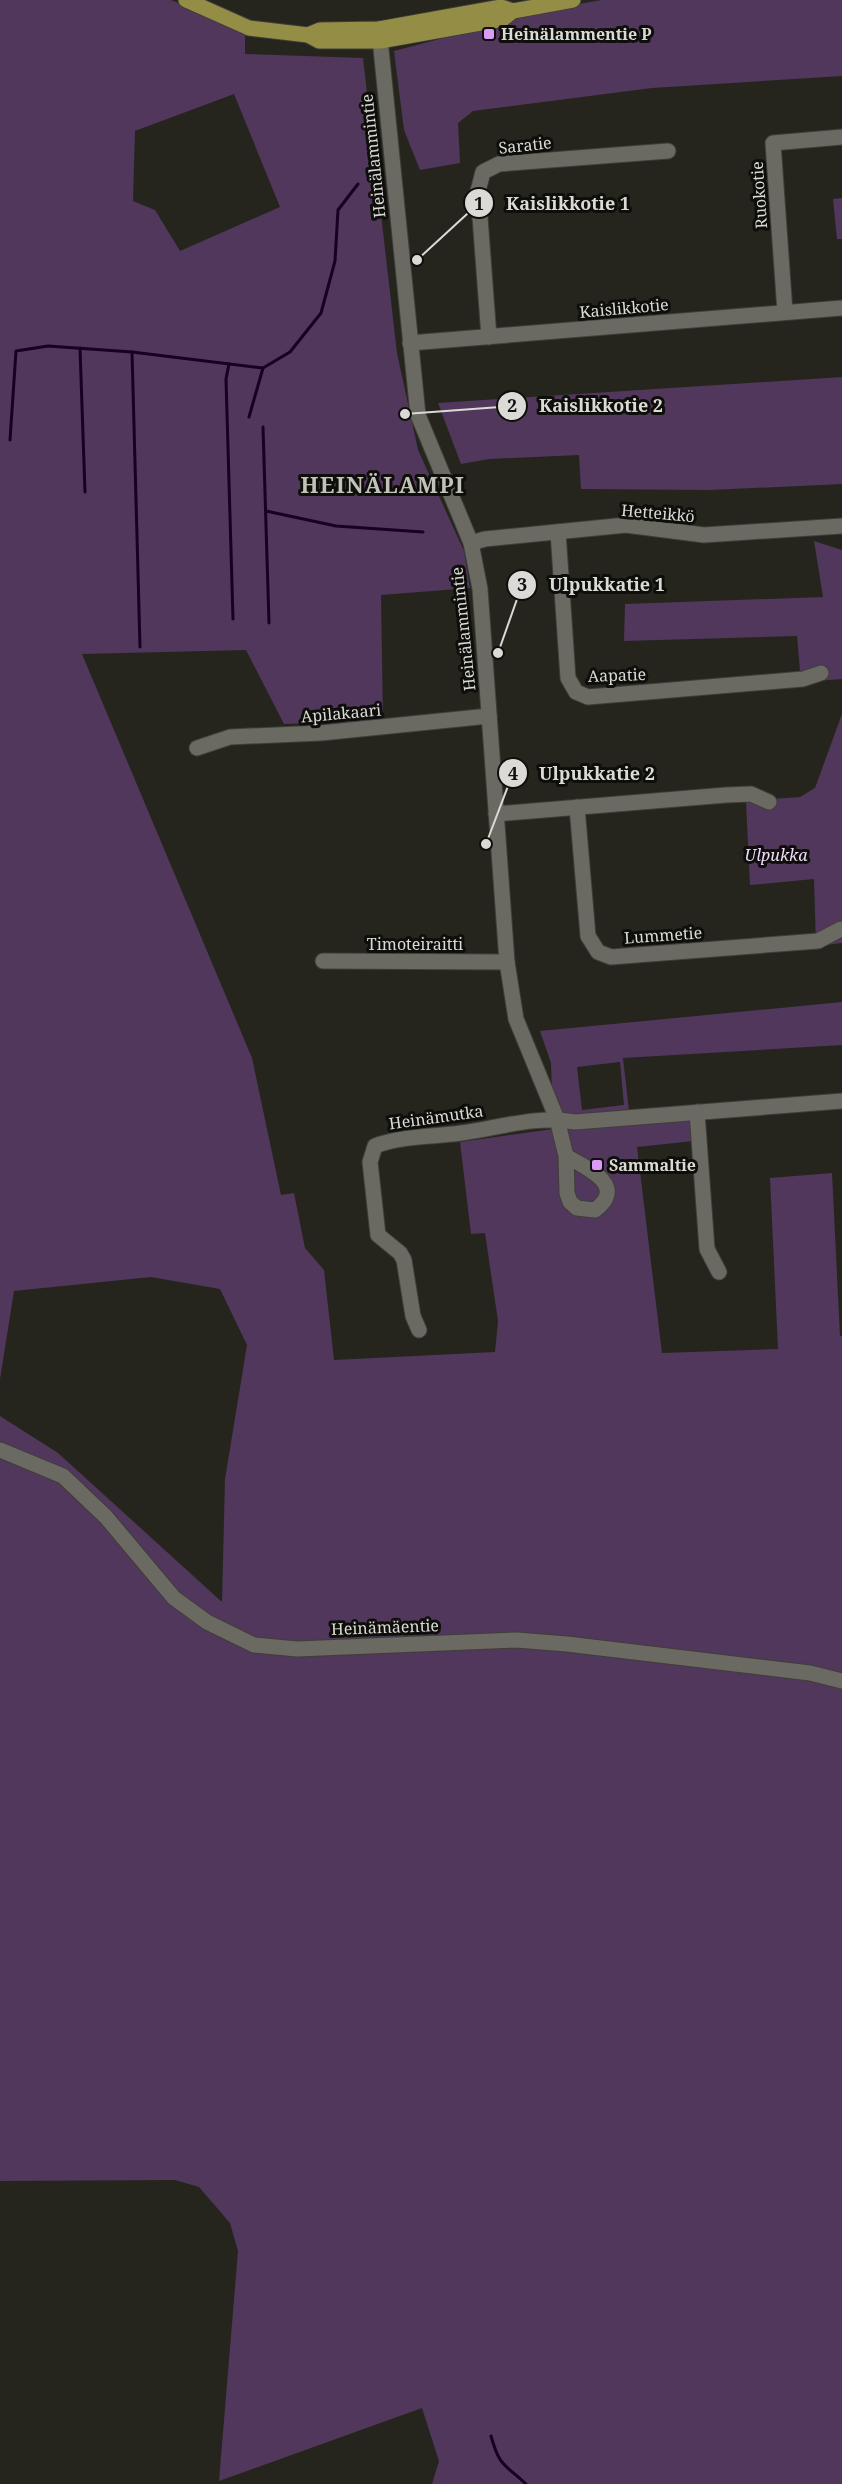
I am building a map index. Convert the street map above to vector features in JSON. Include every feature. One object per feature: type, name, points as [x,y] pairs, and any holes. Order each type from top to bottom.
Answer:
[{"type":"main road","points":[[186,0],[249,28],[308,35],[319,41],[503,19],[513,11],[573,0]]},
{"type":"street","name":"Heinälammintie","points":[[380,35],[418,415],[471,543],[480,589],[507,962],[516,1019],[557,1119],[566,1156]]},
{"type":"street","name":"Ruokotie","points":[[785,312],[774,143],[842,137]]},
{"type":"street","name":"Saratie","points":[[489,337],[478,191],[483,172],[499,164],[668,151]]},
{"type":"street","name":"Kaislikkotie","points":[[410,344],[842,308]]},
{"type":"street","name":"Hetteikkö","points":[[471,543],[485,539],[626,525],[704,535],[842,526]]},
{"type":"street","name":"Aapatie","points":[[558,532],[568,678],[576,692],[588,697],[803,679],[821,673]]},
{"type":"street","name":"Apilakaari","points":[[198,748],[230,737],[321,734],[489,716]]},
{"type":"street","points":[[496,814],[751,794],[769,802]]},
{"type":"street","name":"Lummetie","points":[[577,807],[588,936],[598,952],[611,957],[818,941],[841,929]]},
{"type":"street","name":"Timoteiraitti","points":[[324,961],[507,962]]},
{"type":"street","points":[[557,1119],[575,1122],[842,1101]]},
{"type":"street","points":[[697,1112],[707,1250],[719,1272]]},
{"type":"street","name":"Heinämutka","points":[[419,1330],[413,1316],[404,1260],[400,1253],[378,1235],[370,1162],[375,1146],[388,1141],[462,1133],[541,1119],[557,1119]]},
{"type":"street","name":"Heinämäentie","points":[[0,1450],[63,1476],[100,1511],[174,1598],[207,1622],[254,1644],[297,1649],[517,1640],[810,1673],[842,1681]]},
{"type":"green space","points":[[0,0],[171,0],[245,30],[245,54],[363,58],[397,353],[418,450],[464,551],[470,588],[381,595],[383,721],[284,724],[246,650],[82,654],[252,1058],[281,1195],[294,1193],[305,1248],[324,1270],[334,1360],[495,1352],[498,1321],[485,1233],[471,1234],[460,1142],[553,1129],[551,1063],[540,1031],[842,1002],[842,1045],[623,1058],[630,1120],[690,1114],[694,1141],[637,1147],[662,1353],[778,1349],[770,1178],[832,1173],[840,1336],[842,1336],[842,2484],[432,2484],[439,2461],[422,2408],[219,2481],[238,2251],[230,2223],[199,2187],[175,2180],[0,2181],[0,1416],[58,1453],[222,1602],[225,1479],[247,1345],[220,1289],[151,1277],[14,1291],[0,1379]],"holes":[[[234,94],[280,207],[180,251],[155,210],[133,201],[135,131]],[[620,1062],[624,1105],[582,1110],[577,1067]]]},
{"type":"green space","points":[[602,0],[842,0],[842,76],[652,88],[473,111],[458,123],[460,163],[420,170],[404,130],[394,51],[561,7]]},
{"type":"green space","points":[[842,198],[842,239],[837,239],[833,199]]},
{"type":"green space","points":[[842,377],[842,484],[710,490],[581,489],[579,455],[489,459],[461,464],[438,403]]},
{"type":"green space","points":[[814,541],[842,550],[842,679],[801,682],[797,636],[624,641],[625,604],[823,597]]},
{"type":"green space","name":"Ulpukka","points":[[842,714],[842,943],[816,946],[814,879],[750,885],[746,801],[800,797],[815,788]]},
{"type":"waterway","points":[[10,440],[16,351],[48,346],[132,352],[263,368],[290,352],[321,313],[335,261],[338,210],[358,184]]},
{"type":"waterway","points":[[80,348],[85,492]]},
{"type":"waterway","points":[[132,352],[140,647]]},
{"type":"waterway","points":[[229,364],[226,379],[233,619]]},
{"type":"waterway","points":[[249,417],[263,368]]},
{"type":"waterway","points":[[263,427],[269,623]]},
{"type":"waterway","points":[[266,511],[336,526],[423,532]]},
{"type":"waterway","points":[[491,2436],[500,2460],[526,2484]]},
{"type":"place","name":"Heinälammentie P","points":[[489,34]]},
{"type":"place","name":"Kaislikkotie 1","points":[[417,260]]},
{"type":"place","name":"Kaislikkotie 2","points":[[405,414]]},
{"type":"place","name":"Ulpukkatie 1","points":[[498,653]]},
{"type":"place","name":"Ulpukkatie 2","points":[[486,844]]},
{"type":"place","name":"Sammaltie","points":[[597,1165]]},
{"type":"district","name":"HEINÄLAMPI","points":[[383,484]]}]
